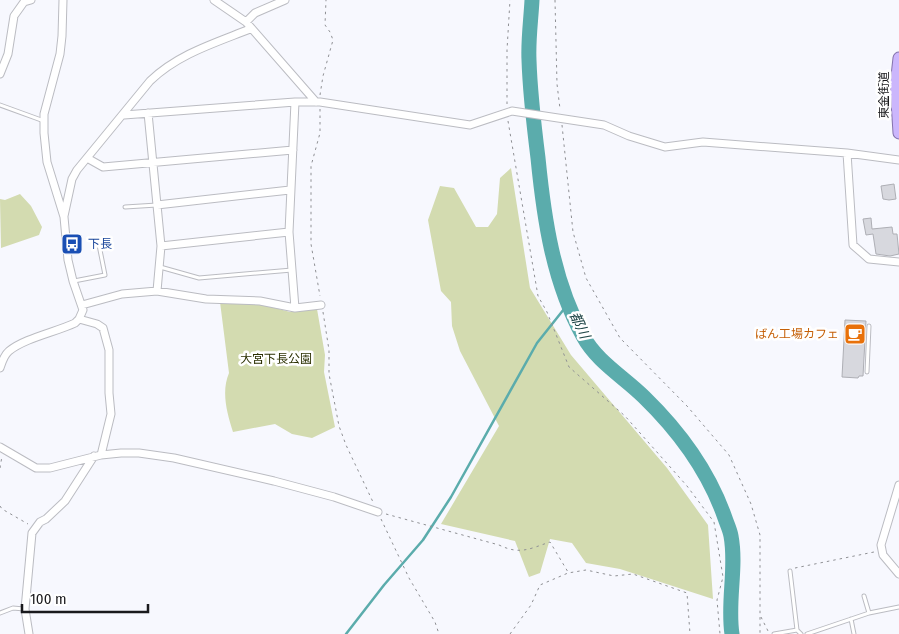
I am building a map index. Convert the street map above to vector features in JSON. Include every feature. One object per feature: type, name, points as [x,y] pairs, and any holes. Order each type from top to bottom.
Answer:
[{"type":"highway","name":"東金街道","points":[[899,58],[897,85],[899,133]]},
{"type":"street","points":[[0,74],[8,54],[14,16],[24,2],[31,0]]},
{"type":"street","points":[[0,366],[9,351],[19,345],[70,325],[79,319],[83,310],[68,260],[64,217],[47,162],[44,121],[60,54],[63,0]]},
{"type":"street","points":[[214,0],[248,25],[318,102]]},
{"type":"street","points":[[64,217],[72,179],[150,81],[169,64],[248,25],[255,13],[285,0]]},
{"type":"street","points":[[295,102],[289,232],[295,308]]},
{"type":"street","points":[[124,114],[318,102],[470,125],[509,112],[604,125],[629,136],[665,147],[703,142],[847,153],[899,160]]},
{"type":"street","points":[[148,113],[161,246],[157,291]]},
{"type":"street","points":[[87,158],[103,167],[293,150]]},
{"type":"street","points":[[847,153],[854,245],[869,259],[899,262]]},
{"type":"street","points":[[158,205],[290,190]]},
{"type":"street","points":[[161,246],[289,232]]},
{"type":"street","points":[[82,305],[122,294],[157,291],[206,299],[260,301],[295,308],[321,305]]},
{"type":"street","points":[[29,634],[25,609],[34,528],[65,501],[97,455],[112,414],[109,394],[110,350],[103,328],[98,324],[79,319]]},
{"type":"street","points":[[1,447],[36,468],[50,468],[97,455],[138,453],[174,458],[334,497],[378,512]]},
{"type":"street","points":[[899,485],[881,545],[883,555],[899,574]]},
{"type":"lane","points":[[0,106],[44,121]]},
{"type":"lane","points":[[125,207],[158,205]]},
{"type":"lane","points":[[73,281],[105,275],[99,245]]},
{"type":"lane","points":[[159,267],[199,278],[292,270]]},
{"type":"lane","points":[[868,372],[869,326]]},
{"type":"lane","points":[[790,571],[798,630],[801,634]]},
{"type":"lane","points":[[864,596],[869,613]]},
{"type":"lane","points":[[807,634],[869,613],[899,607]]},
{"type":"lane","points":[[0,613],[13,608],[25,609]]},
{"type":"lane","points":[[851,619],[854,634]]},
{"type":"lane","points":[[822,629],[822,634]]},
{"type":"lane","points":[[773,634],[798,630]]},
{"type":"path","points":[[326,0],[325,25],[330,32],[332,40],[318,102],[320,133],[311,166],[311,244],[329,350],[329,374],[339,426],[346,445],[409,578],[435,622],[439,634]]},
{"type":"path","points":[[510,0],[507,50],[509,112],[538,296],[547,312],[569,367],[625,416],[687,486],[714,522],[722,577],[717,600],[720,634]]},
{"type":"path","points":[[555,0],[557,84],[573,232],[586,278],[620,338],[687,406],[729,455],[750,504],[760,535],[760,634]]},
{"type":"path","points":[[0,468],[1,447]]},
{"type":"path","points":[[0,506],[34,528]]},
{"type":"path","points":[[378,512],[499,545],[511,551],[521,551],[550,542],[568,573]]},
{"type":"path","points":[[790,571],[882,550]]},
{"type":"path","points":[[510,634],[531,605],[540,585],[568,573],[586,570],[614,576],[633,574],[687,593],[690,634]]},
{"type":"path","points":[[760,615],[769,634],[773,634]]},
{"type":"green space","points":[[511,168],[530,288],[571,355],[667,468],[708,525],[713,599],[620,569],[586,563],[572,543],[550,539],[540,573],[529,577],[515,541],[441,524],[499,426],[460,351],[452,326],[451,302],[441,291],[428,220],[440,186],[454,188],[476,227],[488,227],[497,214],[500,178]]},
{"type":"green space","points":[[20,194],[31,206],[42,227],[39,235],[1,248],[0,199],[5,200]]},
{"type":"green space","name":"大宮下長公園","points":[[220,302],[257,303],[290,312],[317,309],[325,355],[324,372],[335,427],[312,438],[292,434],[275,424],[233,432],[225,395],[229,373]]},
{"type":"building","points":[[894,184],[896,199],[883,199],[881,186]]},
{"type":"building","points":[[871,218],[872,229],[892,227],[893,234],[897,234],[899,254],[890,256],[876,254],[873,234],[866,235],[863,219]]},
{"type":"building","points":[[845,320],[866,321],[863,376],[858,378],[842,377]]},
{"type":"waterway","name":"都川","points":[[532,0],[529,38],[531,97],[543,204],[557,272],[573,315],[589,345],[603,361],[657,410],[692,453],[711,484],[729,529],[733,548],[732,634]]},
{"type":"waterway","points":[[346,634],[384,585],[423,540],[451,497],[537,343],[568,304]]},
{"type":"place","name":"下長","points":[[72,244]]},
{"type":"place","name":"ばん工場カフェ","points":[[855,334]]}]
